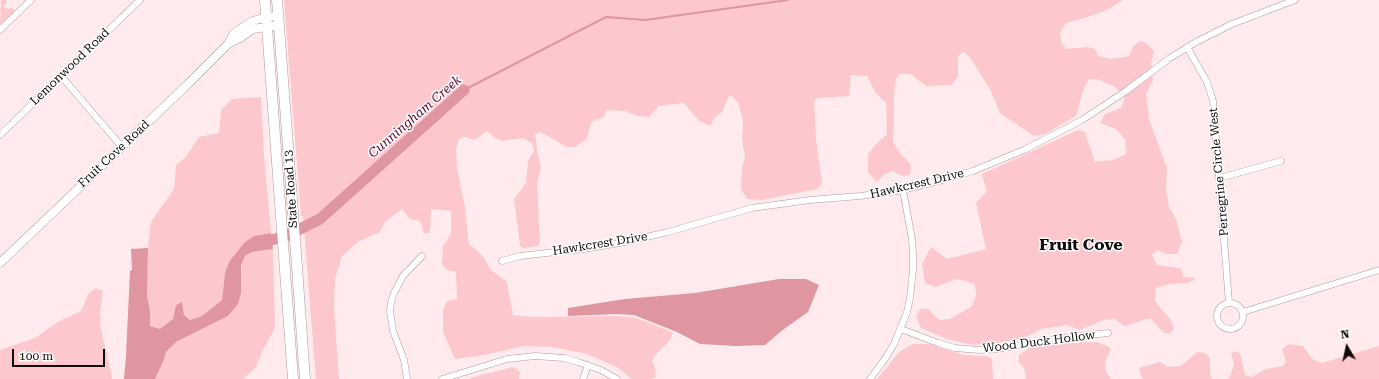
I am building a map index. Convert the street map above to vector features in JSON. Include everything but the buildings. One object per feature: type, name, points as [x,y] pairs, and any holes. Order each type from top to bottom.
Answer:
[{"type":"main road","name":"State Road 13","points":[[265,0],[293,379]]},
{"type":"main road","name":"State Road 13","points":[[277,0],[294,219],[304,379]]},
{"type":"street","points":[[0,30],[31,0]]},
{"type":"street","name":"Lemonwood Road","points":[[0,135],[140,0]]},
{"type":"street","name":"Hawkcrest Drive","points":[[502,261],[520,256],[620,243],[668,232],[752,208],[902,190],[973,171],[1026,149],[1066,128],[1126,91],[1187,47],[1232,24],[1295,0]]},
{"type":"street","name":"Fruit Cove Road","points":[[0,263],[228,44],[267,21],[278,20]]},
{"type":"street","name":"Perregrine Circle West","points":[[1187,47],[1207,82],[1215,118],[1229,303]]},
{"type":"street","points":[[61,76],[122,147]]},
{"type":"street","points":[[1220,178],[1281,161]]},
{"type":"street","points":[[870,379],[885,359],[901,329],[910,298],[913,270],[912,239],[902,190]]},
{"type":"street","points":[[407,379],[404,360],[393,331],[391,306],[394,293],[399,282],[408,270],[422,256]]},
{"type":"street","points":[[1243,312],[1379,270]]},
{"type":"street","points":[[1229,303],[1238,305],[1243,312],[1243,320],[1238,327],[1231,329],[1222,327],[1219,324],[1217,318],[1222,306],[1229,303]]},
{"type":"street","name":"Wood Duck Hollow","points":[[901,329],[956,348],[979,350],[996,349],[1064,338],[1108,333]]},
{"type":"street","points":[[442,379],[485,365],[528,356],[550,356],[564,358],[601,370],[617,379]]},
{"type":"street","points":[[583,379],[588,365]]},
{"type":"shaded area","points":[[1,0],[5,0],[7,2],[3,7],[8,9],[12,8],[15,11],[0,25]]},
{"type":"shaded area","points":[[284,0],[1123,0],[1107,10],[1066,23],[1060,33],[1062,44],[1067,49],[1088,47],[1095,49],[1098,56],[1111,59],[1129,56],[1133,46],[1141,41],[1147,44],[1154,51],[1151,64],[1153,80],[1146,94],[1149,119],[1167,168],[1166,191],[1169,207],[1176,219],[1182,242],[1177,254],[1167,254],[1157,250],[1152,255],[1157,265],[1180,268],[1184,277],[1196,278],[1188,283],[1170,284],[1156,288],[1155,301],[1170,319],[1174,328],[1171,333],[1164,333],[1150,318],[1125,326],[1114,319],[1104,320],[1080,330],[1067,325],[1041,329],[1024,338],[997,343],[973,345],[947,339],[921,328],[916,317],[920,309],[928,309],[939,320],[950,319],[972,306],[976,296],[975,284],[957,279],[936,287],[925,283],[922,264],[931,247],[947,259],[986,249],[976,203],[987,191],[982,174],[1078,130],[1085,132],[1095,162],[1113,160],[1126,154],[1125,139],[1116,129],[1100,123],[1105,114],[1121,108],[1125,97],[1115,87],[1100,80],[1089,79],[1084,88],[1076,116],[1045,134],[1034,136],[1000,113],[991,91],[969,56],[963,52],[958,56],[958,76],[952,85],[926,86],[911,74],[900,74],[896,79],[893,142],[911,165],[910,175],[903,176],[893,171],[885,174],[877,182],[868,172],[868,154],[887,134],[886,103],[875,92],[867,76],[851,75],[849,96],[818,98],[814,101],[816,138],[822,184],[817,189],[762,200],[747,199],[741,189],[742,167],[745,157],[742,139],[743,121],[738,102],[730,95],[723,111],[715,117],[710,126],[699,121],[684,103],[659,106],[649,117],[637,116],[625,111],[606,110],[604,117],[591,122],[587,139],[575,147],[567,147],[541,132],[535,134],[541,166],[537,183],[540,242],[538,246],[523,248],[520,246],[514,199],[526,183],[528,161],[534,151],[532,143],[523,138],[503,141],[494,137],[487,131],[474,140],[465,137],[459,139],[456,149],[457,168],[465,207],[469,244],[482,255],[491,270],[507,282],[513,315],[531,317],[616,316],[635,318],[657,326],[673,333],[669,341],[655,355],[652,361],[655,368],[656,377],[652,379],[632,379],[617,367],[587,354],[552,347],[524,346],[484,355],[455,359],[443,332],[443,310],[447,301],[457,299],[456,272],[448,270],[442,264],[443,246],[451,234],[451,211],[431,209],[430,233],[424,233],[420,221],[410,219],[402,209],[385,222],[380,232],[359,241],[342,256],[335,279],[334,307],[339,379],[316,379],[303,216],[301,216]]},
{"type":"shaded area","points":[[261,97],[264,155],[271,233],[254,236],[229,262],[225,273],[222,300],[202,316],[190,320],[184,315],[182,302],[176,305],[173,319],[160,329],[150,326],[150,310],[147,296],[148,248],[151,222],[174,189],[176,165],[185,158],[199,137],[219,133],[221,110],[232,99]]},
{"type":"shaded area","points":[[271,233],[273,249],[252,252],[245,256],[241,265],[241,293],[238,304],[228,316],[176,342],[166,352],[155,379],[124,379],[130,271],[132,270],[131,249],[148,248],[147,296],[150,310],[150,326],[160,329],[173,319],[176,305],[182,302],[184,315],[190,320],[202,316],[222,300],[225,273],[229,262],[244,243],[254,236]]},
{"type":"shaded area","points":[[273,249],[275,328],[256,367],[243,379],[155,379],[166,352],[176,342],[228,316],[238,304],[241,293],[241,265],[245,256],[252,252]]},
{"type":"shaded area","points":[[779,279],[806,279],[819,285],[808,312],[765,345],[736,346],[700,344],[677,332],[634,315],[616,314],[568,316],[568,308],[625,299],[695,293]]},
{"type":"shaded area","points":[[96,288],[103,291],[100,313],[101,330],[112,379],[0,379],[0,350],[35,338],[58,322],[81,311],[89,293]]},
{"type":"shaded area","points":[[1097,342],[1111,349],[1106,359],[1105,370],[1111,379],[1026,379],[1024,367],[1019,363],[1019,355],[1030,348],[1062,343]]},
{"type":"shaded area","points":[[913,344],[929,344],[964,355],[987,356],[992,359],[993,379],[877,379],[899,352]]},
{"type":"shaded area","points":[[1289,344],[1303,346],[1312,359],[1322,363],[1379,346],[1379,379],[1228,379],[1234,364],[1231,354],[1234,351],[1240,353],[1245,375],[1252,377],[1266,369],[1283,366],[1286,361],[1282,349]]},
{"type":"shaded area","points":[[1197,352],[1205,353],[1210,358],[1210,373],[1212,379],[1143,379],[1141,376],[1139,368],[1160,362],[1168,367],[1181,366]]},
{"type":"shaded area","points":[[513,367],[520,372],[519,379],[470,379],[470,378]]},
{"type":"waterway","name":"Cunningham Creek","points":[[464,90],[606,17],[645,20],[788,0]]},
{"type":"waterway","name":"Cunningham Creek","points":[[257,244],[286,236],[320,219],[464,90]]},
{"type":"district","name":"Fruit Cove","points":[[1081,245]]}]
